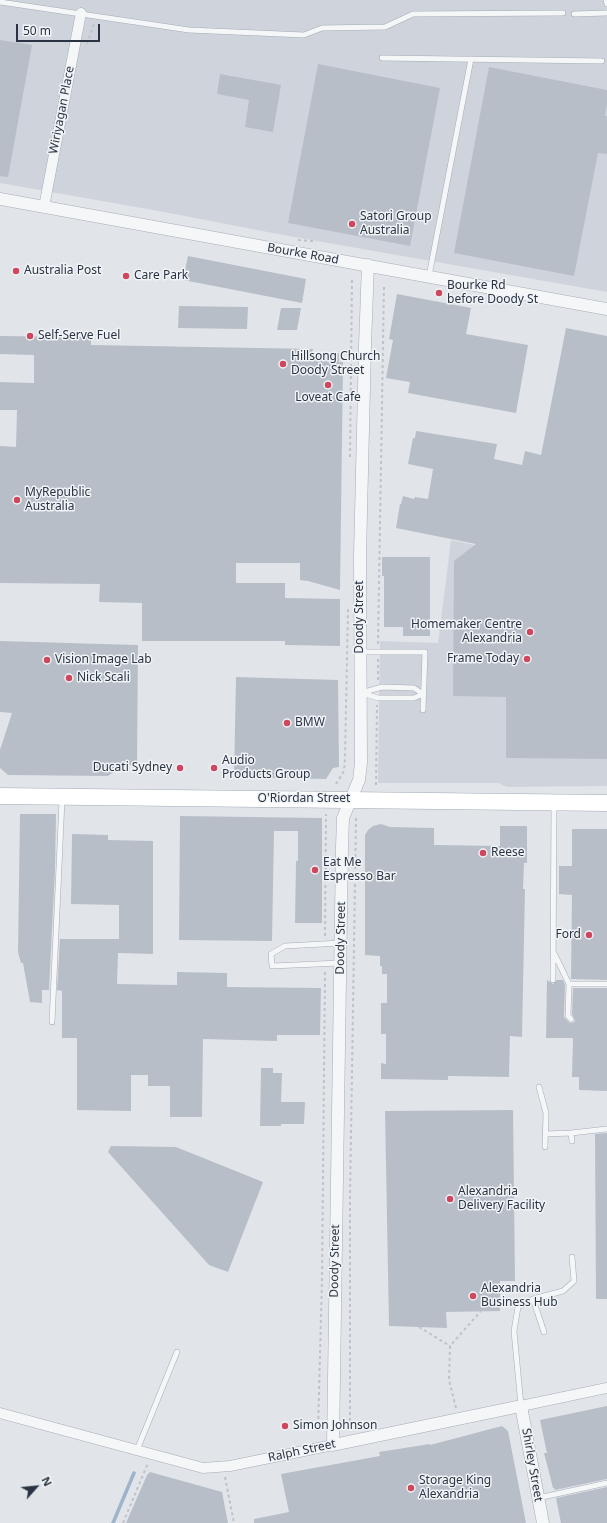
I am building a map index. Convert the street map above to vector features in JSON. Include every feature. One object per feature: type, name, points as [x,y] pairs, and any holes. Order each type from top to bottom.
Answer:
[{"type":"main road","name":"O'Riordan Street","points":[[0,796],[607,803]]},
{"type":"street","name":"Wiriyagan Place","points":[[44,207],[81,13]]},
{"type":"street","name":"Bourke Road","points":[[0,199],[607,308]]},
{"type":"street","name":"Doody Street","points":[[332,1445],[343,818],[359,780],[361,763],[360,548],[368,266]]},
{"type":"street","name":"Ralph Street","points":[[0,1413],[203,1468],[223,1467],[607,1388]]},
{"type":"street","name":"Shirley Street","points":[[521,1406],[543,1523]]},
{"type":"lane","points":[[606,0],[607,4]]},
{"type":"lane","points":[[0,2],[189,30],[304,36],[322,28],[385,27],[413,14],[563,13]]},
{"type":"lane","points":[[574,14],[607,13]]},
{"type":"lane","points":[[382,58],[602,61]]},
{"type":"lane","points":[[429,276],[471,59]]},
{"type":"lane","points":[[360,652],[425,652],[423,710]]},
{"type":"lane","points":[[361,693],[382,687],[414,688],[424,694]]},
{"type":"lane","points":[[361,693],[378,698],[414,698],[424,694]]},
{"type":"lane","points":[[52,1022],[62,796]]},
{"type":"lane","points":[[553,980],[554,802]]},
{"type":"lane","points":[[341,943],[284,946],[271,954],[272,966],[341,963]]},
{"type":"lane","points":[[553,950],[569,984],[568,1016],[571,1019]]},
{"type":"lane","points":[[569,984],[607,984]]},
{"type":"lane","points":[[539,1087],[546,1113],[545,1147]]},
{"type":"lane","points":[[545,1134],[607,1129]]},
{"type":"lane","points":[[571,1133],[572,1141]]},
{"type":"lane","points":[[521,1406],[514,1331],[518,1307],[533,1300],[563,1291],[574,1281],[572,1257]]},
{"type":"lane","points":[[533,1300],[544,1332]]},
{"type":"lane","points":[[137,1450],[177,1352]]},
{"type":"lane","points":[[538,1498],[607,1483]]},
{"type":"path","name":"Doody Street","points":[[378,689],[384,285]]},
{"type":"path","points":[[376,785],[378,698]]},
{"type":"path","name":"Doody Street","points":[[325,944],[326,814]]},
{"type":"path","name":"Doody Street","points":[[350,1427],[350,1198],[355,815]]},
{"type":"path","name":"Doody Street","points":[[318,1431],[322,1279],[325,964]]},
{"type":"path","points":[[459,1419],[449,1380],[450,1346],[481,1311]]},
{"type":"path","points":[[419,1327],[450,1346]]},
{"type":"path","points":[[123,1523],[152,1454]]},
{"type":"path","points":[[223,1467],[234,1523]]},
{"type":"shaded area","points":[[0,0],[607,0],[607,292],[0,183]]},
{"type":"shaded area","points":[[451,540],[551,561],[607,565],[607,786],[507,787],[498,783],[378,783],[380,641],[438,643]]},
{"type":"building","points":[[0,40],[32,45],[8,177],[0,176]]},
{"type":"building","points":[[318,64],[440,88],[410,246],[288,223]]},
{"type":"building","points":[[489,67],[607,90],[605,116],[607,116],[607,154],[598,153],[574,276],[454,253]]},
{"type":"building","points":[[220,74],[281,85],[273,132],[245,127],[249,100],[217,94]]},
{"type":"building","points":[[188,256],[306,279],[302,303],[183,280]]},
{"type":"building","points":[[397,294],[471,308],[466,334],[528,345],[516,413],[408,393],[410,382],[386,378],[393,340],[389,339]]},
{"type":"building","points":[[179,306],[248,307],[247,329],[178,328]]},
{"type":"building","points":[[281,308],[301,308],[297,330],[277,330]]},
{"type":"building","points":[[566,328],[607,336],[607,759],[506,758],[506,697],[453,696],[454,561],[476,544],[396,528],[400,504],[403,496],[414,499],[415,497],[428,499],[433,469],[408,464],[413,438],[415,438],[416,431],[497,444],[494,459],[522,465],[525,451],[541,455]]},
{"type":"building","points":[[0,336],[91,337],[91,345],[313,349],[312,353],[339,353],[339,362],[343,362],[340,590],[300,580],[300,563],[236,563],[236,583],[285,583],[285,598],[340,599],[340,646],[285,645],[285,641],[142,641],[142,603],[99,602],[100,584],[0,583],[0,446],[16,447],[17,410],[0,410],[0,382],[34,383],[34,355],[0,354]]},
{"type":"building","points":[[382,557],[430,557],[430,636],[403,636],[403,627],[384,627],[384,576],[382,576]]},
{"type":"building","name":"Nick Scali","points":[[0,641],[138,645],[137,765],[123,765],[108,776],[8,775],[0,768],[0,750],[12,713],[0,712]]},
{"type":"building","name":"BMW","points":[[236,677],[338,680],[339,767],[333,768],[326,779],[234,777]]},
{"type":"building","points":[[20,814],[56,814],[55,870],[49,990],[42,990],[42,1003],[30,1002],[23,963],[21,963],[18,952]]},
{"type":"building","points":[[180,816],[322,818],[322,923],[295,923],[298,831],[274,831],[272,941],[179,940]]},
{"type":"building","points":[[381,824],[390,827],[434,828],[434,845],[500,846],[500,826],[527,826],[527,863],[524,863],[523,889],[525,889],[522,1037],[510,1036],[509,1077],[448,1076],[448,1080],[381,1079],[381,1063],[386,1064],[386,1034],[381,1034],[381,1003],[387,1003],[387,974],[382,974],[380,956],[365,955],[365,835],[373,826]]},
{"type":"building","name":"Ford","points":[[572,829],[607,829],[607,980],[571,979],[572,895],[559,894],[559,866],[572,866]]},
{"type":"building","points":[[72,834],[108,835],[108,840],[153,841],[153,954],[118,953],[117,984],[177,985],[177,972],[227,973],[227,987],[321,988],[320,1035],[277,1035],[277,1041],[203,1039],[202,1117],[170,1117],[170,1086],[148,1086],[148,1075],[131,1075],[131,1111],[77,1110],[77,1038],[62,1038],[62,991],[57,990],[60,939],[119,939],[119,905],[71,904]]},
{"type":"building","points":[[547,980],[553,984],[557,980],[563,980],[565,985],[564,1017],[570,1023],[574,1022],[575,1020],[572,1014],[573,988],[607,988],[607,1091],[579,1090],[579,1077],[572,1077],[573,1038],[546,1038]]},
{"type":"building","points":[[261,1068],[273,1068],[273,1073],[282,1073],[281,1102],[305,1102],[304,1124],[260,1126]]},
{"type":"building","name":"Alexandria Delivery Facility","points":[[513,1110],[515,1281],[500,1281],[500,1311],[446,1312],[447,1328],[389,1326],[385,1111]]},
{"type":"building","points":[[607,1133],[607,1299],[596,1299],[595,1134]]},
{"type":"building","points":[[111,1146],[176,1147],[263,1182],[228,1272],[209,1265],[108,1152]]},
{"type":"building","points":[[607,1406],[607,1479],[555,1490],[553,1488],[544,1453],[547,1453],[540,1420]]},
{"type":"building","points":[[502,1426],[508,1431],[526,1523],[254,1523],[254,1519],[289,1512],[281,1474],[380,1456],[379,1452],[430,1445]]},
{"type":"building","points":[[150,1472],[222,1492],[228,1523],[126,1523],[147,1475]]},
{"type":"building","points":[[607,1487],[607,1523],[561,1523],[556,1498]]},
{"type":"waterway","points":[[113,1523],[134,1473]]},
{"type":"place","name":"Satori Group Australia","points":[[352,224]]},
{"type":"place","name":"Australia Post","points":[[16,271]]},
{"type":"place","name":"Care Park","points":[[126,276]]},
{"type":"place","name":"Bourke Rd before Doody St","points":[[439,293]]},
{"type":"place","name":"Self-Serve Fuel","points":[[30,336]]},
{"type":"place","name":"Hillsong Church Doody Street","points":[[283,364]]},
{"type":"place","name":"Loveat Cafe","points":[[328,385]]},
{"type":"place","name":"MyRepublic Australia","points":[[17,500]]},
{"type":"place","name":"Homemaker Centre Alexandria","points":[[530,632]]},
{"type":"place","name":"Frame Today","points":[[527,659]]},
{"type":"place","name":"Vision Image Lab","points":[[47,660]]},
{"type":"place","name":"Nick Scali","points":[[69,678]]},
{"type":"place","name":"BMW","points":[[287,723]]},
{"type":"place","name":"Ducati Sydney","points":[[180,768]]},
{"type":"place","name":"Audio Products Group","points":[[214,768]]},
{"type":"place","name":"Reese","points":[[483,853]]},
{"type":"place","name":"Eat Me Espresso Bar","points":[[315,870]]},
{"type":"place","name":"Ford","points":[[589,935]]},
{"type":"place","name":"Alexandria Delivery Facility","points":[[450,1199]]},
{"type":"place","name":"Alexandria Business Hub","points":[[473,1296]]},
{"type":"place","name":"Simon Johnson","points":[[285,1426]]},
{"type":"place","name":"Storage King Alexandria","points":[[411,1488]]}]
